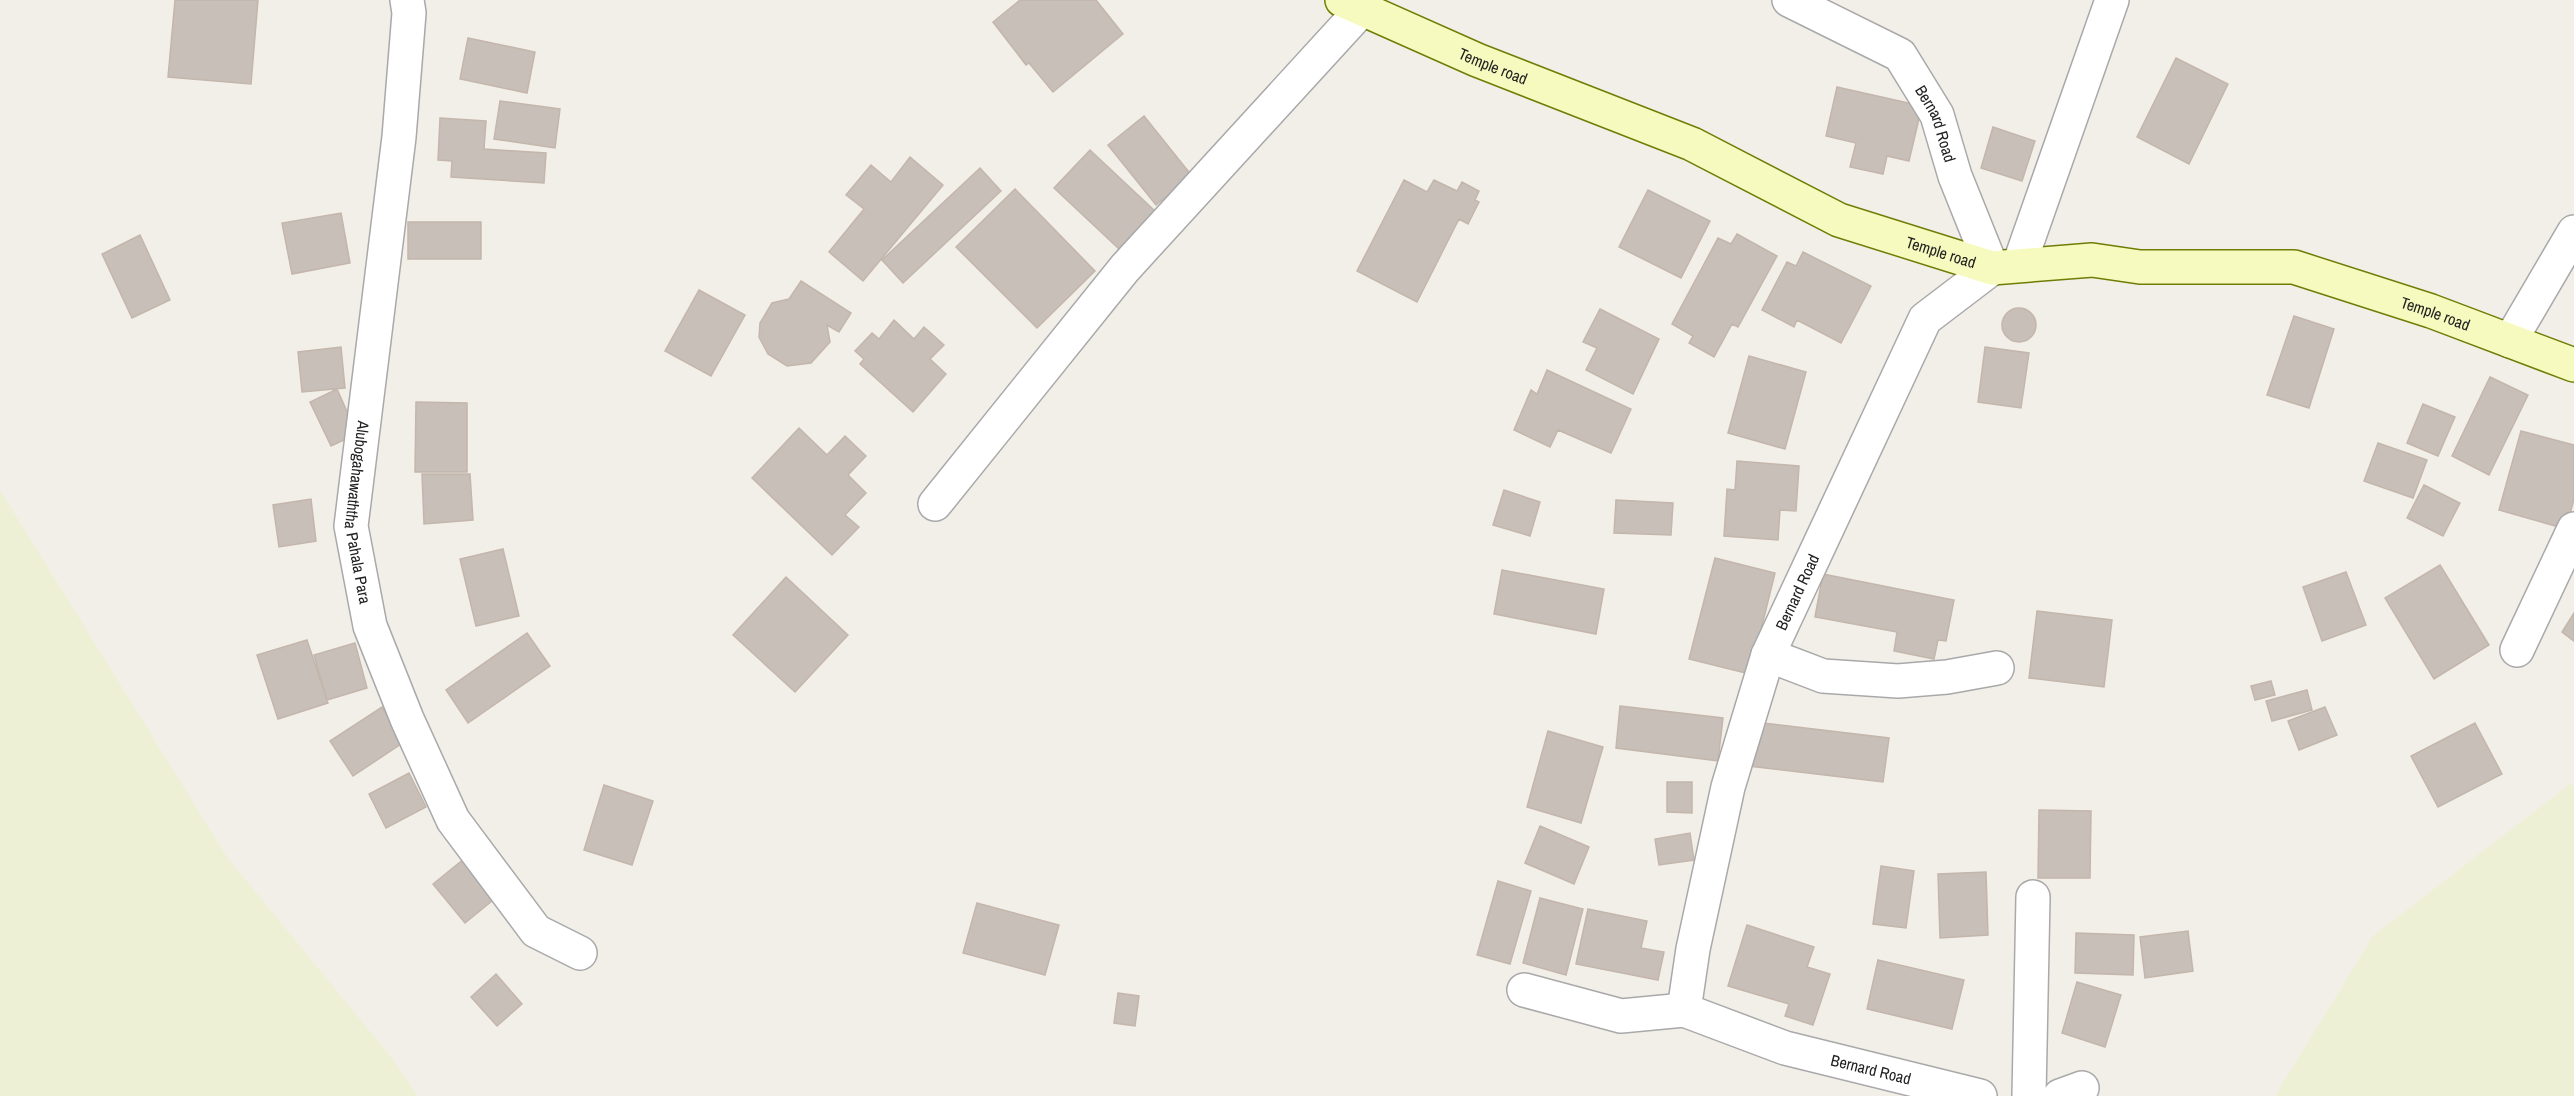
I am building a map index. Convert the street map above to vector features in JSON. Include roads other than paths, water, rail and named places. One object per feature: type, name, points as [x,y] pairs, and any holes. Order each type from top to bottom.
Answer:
[{"type":"street","name":"Alubogahawaththa Pahala Para","points":[[407,0],[399,137],[351,526],[370,626],[407,719],[453,820],[536,931],[580,953]]},
{"type":"street","name":"Bernard Road","points":[[1789,0],[1900,54],[1937,116],[1955,176],[2005,267],[1924,319],[1768,655],[1728,787],[1694,949],[1684,1010],[1785,1048],[1980,1096]]},
{"type":"street","points":[[2005,267],[2112,0]]},
{"type":"street","points":[[935,504],[1125,268],[1352,5]]},
{"type":"street","name":"Temple road","points":[[1352,5],[1477,60],[1692,144],[1839,220],[2005,267],[2092,260],[2140,267],[2294,267],[2431,311],[2574,365]]},
{"type":"street","points":[[2510,341],[2574,232]]},
{"type":"street","points":[[2517,650],[2574,529]]},
{"type":"street","points":[[1768,655],[1823,676],[1898,681],[1947,677],[1997,668]]},
{"type":"street","points":[[2029,1096],[2033,897]]},
{"type":"street","points":[[1524,990],[1622,1016],[1684,1010]]}]
